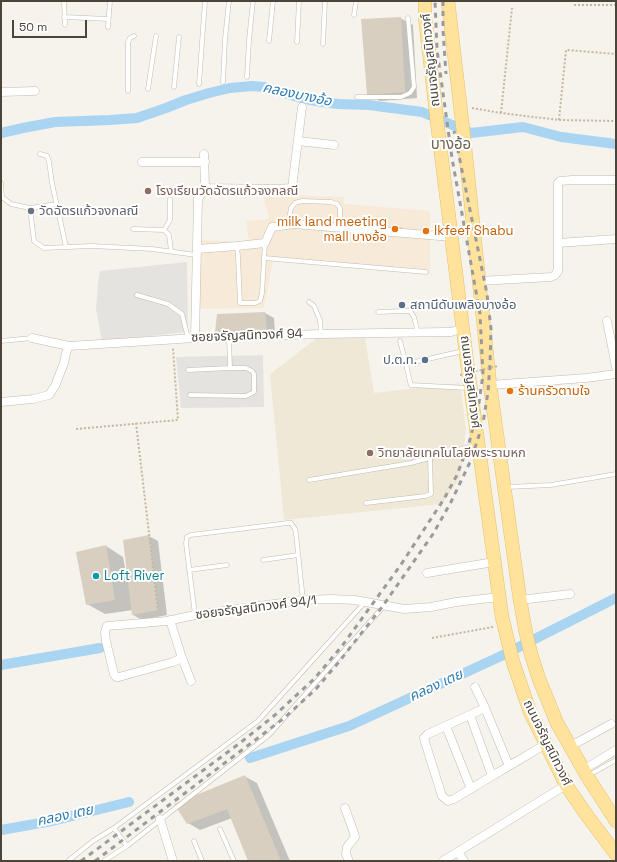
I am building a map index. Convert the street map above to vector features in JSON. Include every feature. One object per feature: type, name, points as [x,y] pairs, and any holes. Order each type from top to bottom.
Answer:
[{"type":"main road","name":"ถนนจรัญสนิทวงศ์","points":[[425,1],[438,129],[470,388],[504,627],[513,662],[530,712],[566,785],[616,854]]},
{"type":"main road","name":"ถนนจรัญสนิทวงศ์","points":[[448,1],[490,385],[526,633],[531,654],[547,700],[557,723],[585,773],[616,821]]},
{"type":"main road","points":[[457,282],[479,281]]},
{"type":"main road","points":[[463,328],[484,325]]},
{"type":"street","points":[[1,92],[35,91]]},
{"type":"street","points":[[180,190],[204,191],[292,188],[302,107]]},
{"type":"street","points":[[298,141],[334,144]]},
{"type":"street","points":[[142,162],[204,158],[204,191],[198,199],[197,252],[191,338]]},
{"type":"street","points":[[479,281],[550,277],[555,275],[558,271],[558,183],[560,181],[572,180],[616,180]]},
{"type":"street","points":[[197,252],[265,243],[272,227],[294,224],[452,237]]},
{"type":"street","points":[[558,243],[616,239]]},
{"type":"street","points":[[608,321],[616,367]]},
{"type":"street","name":"ซอยจรัญสนิทวงศ์ 94","points":[[32,338],[69,346],[191,338],[451,332],[463,328]]},
{"type":"street","points":[[1,402],[33,399],[49,395],[55,386],[69,346]]},
{"type":"street","points":[[490,385],[586,378],[616,374]]},
{"type":"street","points":[[427,573],[494,562]]},
{"type":"street","points":[[520,600],[570,594]]},
{"type":"street","name":"ซอยจรัญสนิทวงศ์ 94/1","points":[[182,658],[165,665],[119,678],[116,677],[106,641],[105,632],[107,626],[170,620],[195,615],[303,600],[355,600],[404,609],[416,609],[456,602],[499,597]]},
{"type":"street","points":[[170,620],[191,681]]},
{"type":"street","points":[[475,687],[509,766]]},
{"type":"street","points":[[485,708],[428,734],[424,738],[442,796],[448,801],[454,799],[546,744]]},
{"type":"street","points":[[470,715],[492,776]]},
{"type":"street","points":[[570,746],[611,724]]},
{"type":"street","points":[[446,726],[471,789]]},
{"type":"street","points":[[585,773],[616,750]]},
{"type":"street","points":[[443,861],[566,785]]},
{"type":"street","points":[[345,808],[355,837],[347,847],[346,854],[349,861]]},
{"type":"street","points":[[160,819],[173,861]]},
{"type":"street","points":[[458,852],[464,861]]},
{"type":"lane","points":[[64,1],[65,25]]},
{"type":"lane","points":[[108,27],[110,1]]},
{"type":"lane","points":[[199,84],[205,1]]},
{"type":"lane","points":[[223,82],[229,1]]},
{"type":"lane","points":[[247,77],[253,1]]},
{"type":"lane","points":[[269,41],[273,1]]},
{"type":"lane","points":[[297,42],[300,1]]},
{"type":"lane","points":[[323,44],[325,1]]},
{"type":"lane","points":[[354,15],[356,1]]},
{"type":"lane","points":[[64,17],[108,19]]},
{"type":"lane","points":[[357,97],[402,97],[410,93],[414,87],[408,18]]},
{"type":"lane","points":[[128,91],[128,42],[130,38],[134,36]]},
{"type":"lane","points":[[148,89],[156,36]]},
{"type":"lane","points":[[174,87],[179,37]]},
{"type":"lane","points":[[40,154],[47,156],[49,162],[66,247]]},
{"type":"lane","points":[[1,183],[2,197],[11,204],[30,208],[57,204]]},
{"type":"lane","points":[[164,230],[170,220],[170,199]]},
{"type":"lane","points":[[1,201],[6,200]]},
{"type":"lane","points":[[288,225],[291,208],[295,203],[302,201],[331,202],[337,204],[340,208],[340,228]]},
{"type":"lane","points":[[30,208],[34,241],[44,248],[92,246],[152,249],[171,252],[197,252]]},
{"type":"lane","points":[[133,229],[164,230],[169,234],[171,252]]},
{"type":"lane","points":[[237,246],[240,303],[255,303],[260,301],[262,293],[265,243]]},
{"type":"lane","points":[[264,258],[426,272]]},
{"type":"lane","points":[[137,294],[168,304],[182,314],[191,338]]},
{"type":"lane","points":[[309,302],[314,306],[320,320],[321,334]]},
{"type":"lane","points":[[378,312],[410,311],[414,317],[418,333]]},
{"type":"lane","points":[[229,337],[230,368]]},
{"type":"lane","points":[[1,341],[32,338]]},
{"type":"lane","points":[[400,341],[411,386],[470,388]]},
{"type":"lane","points":[[406,364],[466,351]]},
{"type":"lane","points":[[188,370],[246,368],[254,374],[254,392],[246,396],[190,395]]},
{"type":"lane","points":[[309,480],[410,462],[478,445]]},
{"type":"lane","points":[[366,503],[431,494],[430,457]]},
{"type":"lane","points":[[505,487],[551,486],[616,474]]},
{"type":"lane","points":[[195,615],[186,539],[191,534],[291,523],[295,528],[303,600]]},
{"type":"lane","points":[[263,560],[298,555]]},
{"type":"lane","points":[[189,570],[227,565]]},
{"type":"lane","points":[[68,861],[93,841],[114,828],[258,721],[365,602]]},
{"type":"lane","points":[[104,861],[126,846],[269,735],[384,605]]},
{"type":"lane","points":[[585,773],[616,760]]},
{"type":"lane","points":[[114,828],[126,846]]},
{"type":"lane","points":[[220,829],[234,861]]},
{"type":"lane","points":[[194,841],[202,861]]},
{"type":"path","points":[[574,5],[616,5]]},
{"type":"path","points":[[501,114],[512,8]]},
{"type":"path","points":[[559,120],[566,50],[616,54]]},
{"type":"path","points":[[460,106],[501,114],[559,120],[616,121]]},
{"type":"path","points":[[76,429],[178,420],[172,339]]},
{"type":"path","points":[[460,374],[498,366]]},
{"type":"path","points":[[136,423],[158,610]]},
{"type":"path","points":[[432,638],[504,627]]},
{"type":"shaded area","points":[[263,194],[344,197],[344,204],[430,211],[430,274],[273,261],[264,308],[196,309],[199,240],[249,242],[246,221],[269,219]]},
{"type":"shaded area","points":[[187,262],[188,332],[102,341],[96,309],[100,271]]},
{"type":"shaded area","name":"วิทยาลัยเทคโนโลยีพระรามหก","points":[[317,338],[365,338],[374,393],[460,383],[466,428],[460,478],[442,504],[284,520],[270,374]]},
{"type":"shaded area","points":[[263,355],[264,407],[181,408],[176,357]]},
{"type":"building","points":[[401,17],[405,92],[367,95],[361,19]]},
{"type":"building","points":[[265,312],[267,331],[215,332],[217,314]]},
{"type":"building","points":[[149,535],[158,610],[132,615],[123,540]]},
{"type":"building","name":"Loft River","points":[[106,545],[115,600],[86,605],[76,552]]},
{"type":"building","points":[[245,775],[281,861],[248,861],[227,809],[187,824],[174,804]]},
{"type":"waterway","name":"คลองบางอ้อ","points":[[1,133],[55,122],[137,118],[209,93],[230,88],[252,86],[264,87],[316,101],[338,104],[369,105],[422,112],[471,133],[523,127],[561,137],[616,144]]},
{"type":"waterway","name":"คลอง เตย","points":[[250,758],[349,726],[499,657],[616,598]]},
{"type":"waterway","points":[[1,665],[100,648]]},
{"type":"waterway","name":"คลอง เตย","points":[[1,830],[52,821],[129,802]]},
{"type":"railway","points":[[81,861],[240,743],[275,715],[314,679],[342,646],[400,566],[444,499],[457,475],[469,443],[478,409],[483,375],[480,314],[452,158],[437,50],[435,1]]},
{"type":"railway","points":[[443,1],[446,74]]},
{"type":"railway","points":[[95,861],[283,719],[316,689],[382,607],[433,534],[451,502],[471,460],[483,423],[488,392],[491,329],[487,294],[454,131]]},
{"type":"place","name":"โรงเรียนวัดฉัตรแก้วจงกลณี","points":[[148,191]]},
{"type":"place","name":"วัดฉัตรแก้วจงกลณี","points":[[31,211]]},
{"type":"place","name":"milk land meeting mall บางอ้อ","points":[[395,229]]},
{"type":"place","name":"Ikfeef Shabu","points":[[426,231]]},
{"type":"place","name":"สถานีดับเพลิงบางอ้อ","points":[[402,305]]},
{"type":"place","name":"ป.ต.ท.","points":[[425,360]]},
{"type":"place","name":"ร้านครัวตามใจ","points":[[510,391]]},
{"type":"place","name":"วิทยาลัยเทคโนโลยีพระรามหก","points":[[370,453]]},
{"type":"place","name":"Loft River","points":[[96,576]]},
{"type":"district","name":"บางอ้อ","points":[[451,145]]}]
